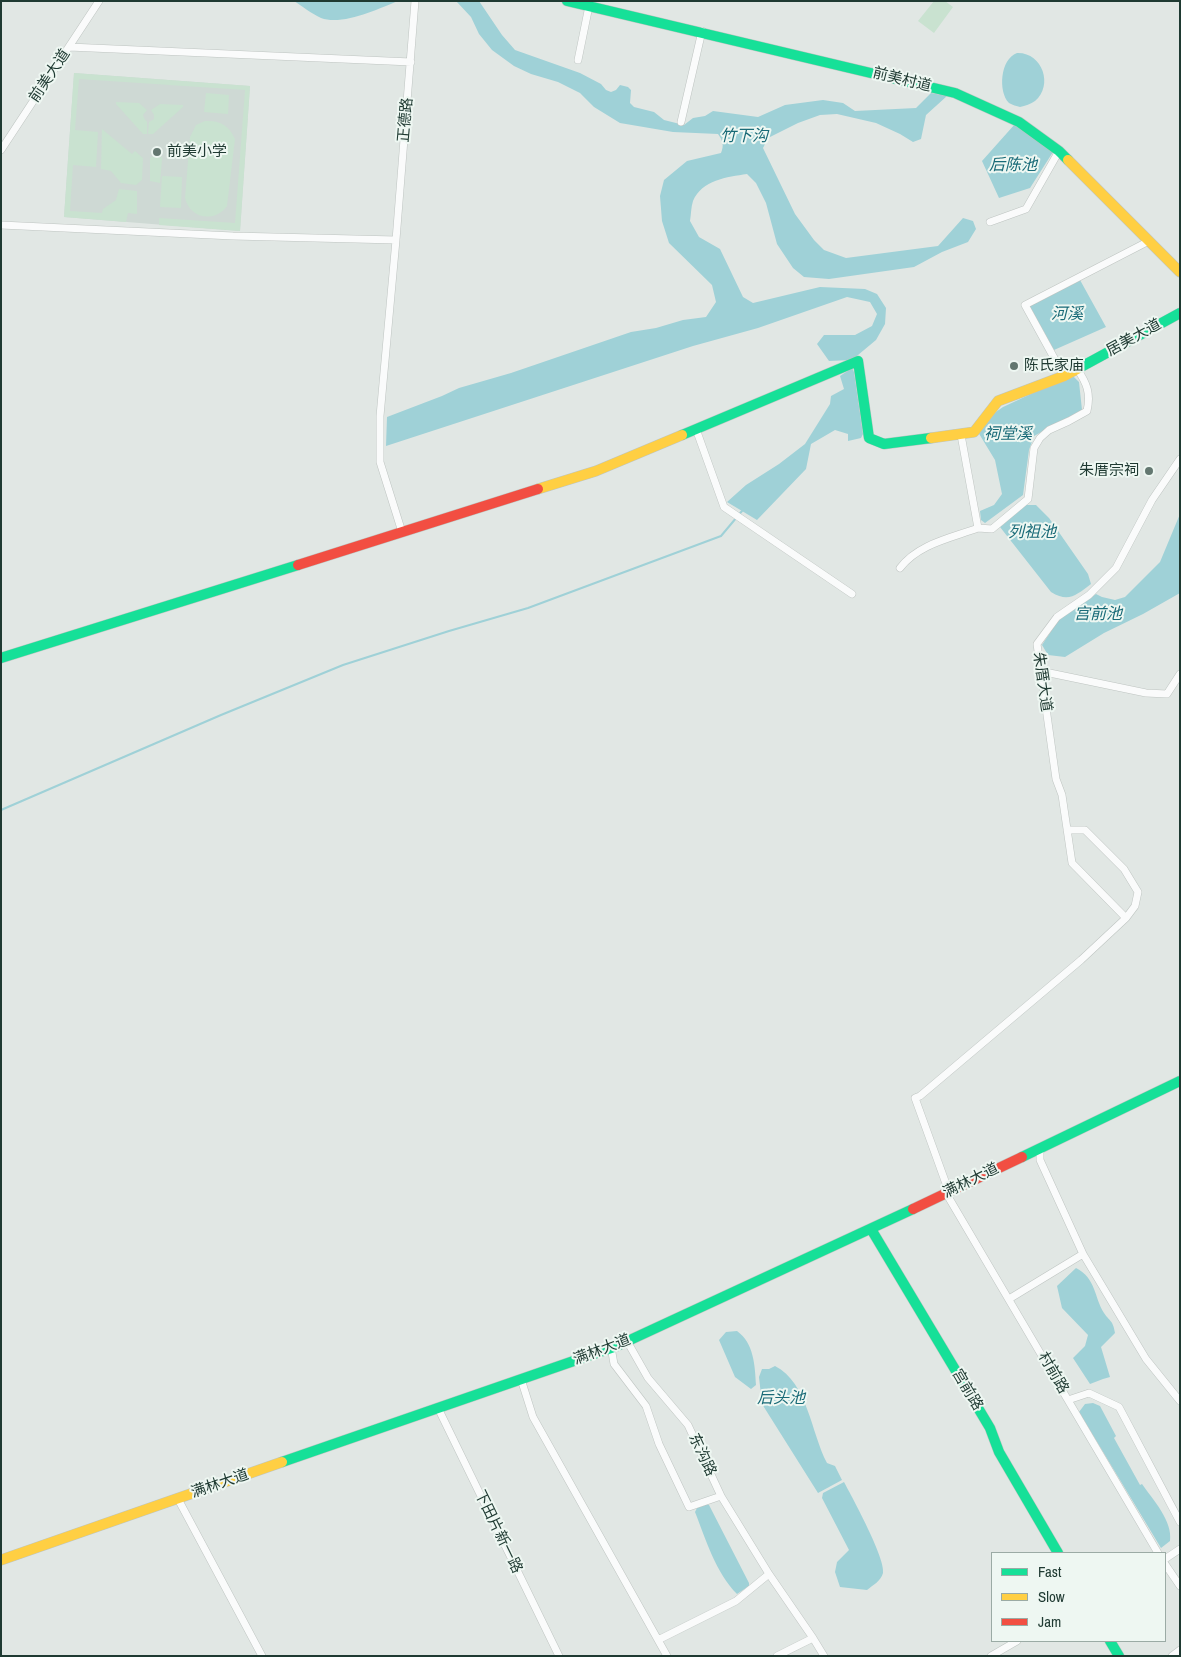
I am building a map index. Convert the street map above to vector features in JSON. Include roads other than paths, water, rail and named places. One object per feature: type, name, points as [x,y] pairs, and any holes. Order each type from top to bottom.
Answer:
[{"type":"street","name":"前美大道","points":[[1,150],[99,1]]},
{"type":"street","name":"正德路","points":[[402,532],[380,462],[380,416],[415,1]]},
{"type":"street","name":"前美村道","points":[[566,1],[955,93],[1019,122],[1059,151],[1180,272]]},
{"type":"street","points":[[578,60],[589,6]]},
{"type":"street","points":[[681,122],[702,32]]},
{"type":"street","points":[[69,47],[411,62]]},
{"type":"street","points":[[990,222],[1026,209],[1059,151]]},
{"type":"street","points":[[1,225],[233,236],[396,240]]},
{"type":"street","points":[[1064,376],[1025,305],[1149,241]]},
{"type":"street","name":"居美大道","points":[[962,435],[974,432],[998,402],[1064,376],[1180,313]]},
{"type":"street","points":[[1,658],[596,471],[858,360],[869,438],[884,444],[962,435],[978,528]]},
{"type":"street","points":[[900,568],[916,552],[978,528],[992,529],[1028,499],[1034,448],[1040,438],[1049,430],[1069,422],[1087,411],[1089,401],[1088,388],[1077,369]]},
{"type":"street","points":[[696,429],[724,507],[852,594]]},
{"type":"street","name":"朱厝大道","points":[[1126,918],[1072,862],[1062,795],[1056,779],[1036,644],[1058,617],[1089,595],[1116,568],[1152,500],[1180,460]]},
{"type":"street","points":[[1040,672],[1146,693],[1167,694],[1180,674]]},
{"type":"street","points":[[1067,832],[1085,830],[1124,869],[1138,892],[1134,906],[1126,918]]},
{"type":"street","name":"村前路","points":[[1126,918],[1075,965],[920,1096],[915,1098],[948,1192],[1157,1552]]},
{"type":"street","name":"满林大道","points":[[1,1560],[611,1348],[871,1229],[1180,1081]]},
{"type":"street","points":[[1040,1148],[1040,1160],[1083,1254],[1146,1359],[1180,1401]]},
{"type":"street","name":"宫前路","points":[[871,1229],[990,1428],[999,1452],[1057,1552]]},
{"type":"street","points":[[1009,1299],[1083,1254]]},
{"type":"street","name":"东沟路","points":[[627,1341],[648,1378],[688,1425],[721,1496],[769,1574],[824,1656]]},
{"type":"street","points":[[611,1348],[614,1364],[646,1406],[659,1444],[689,1508],[721,1496]]},
{"type":"street","points":[[521,1379],[533,1417],[667,1656]]},
{"type":"street","points":[[1068,1400],[1089,1393],[1119,1407],[1180,1522]]},
{"type":"street","name":"下田片新一路","points":[[438,1408],[559,1656]]},
{"type":"street","points":[[178,1499],[262,1656]]},
{"type":"street","points":[[1166,1558],[1178,1552]]},
{"type":"street","points":[[1166,1565],[1180,1586]]},
{"type":"street","points":[[658,1640],[736,1601],[769,1574]]},
{"type":"street","points":[[778,1656],[813,1638]]},
{"type":"street","points":[[991,1656],[1016,1642]]},
{"type":"street","points":[[1111,1642],[1119,1656]]},
{"type":"street","points":[[1172,1656],[1180,1650]]},
{"type":"water","points":[[294,1],[398,1],[360,16],[330,20],[321,18]]},
{"type":"water","name":"竹下沟","points":[[456,1],[479,1],[502,35],[515,50],[580,73],[601,84],[606,90],[611,92],[620,85],[628,87],[631,90],[630,103],[634,107],[654,112],[664,120],[684,125],[693,118],[705,116],[713,111],[758,117],[785,105],[823,100],[843,103],[855,111],[916,108],[931,93],[947,96],[926,115],[921,139],[913,142],[876,123],[837,114],[820,115],[798,123],[768,138],[763,148],[795,214],[814,240],[824,250],[846,258],[938,246],[963,218],[973,221],[976,229],[968,242],[942,252],[914,267],[829,279],[804,277],[793,268],[777,244],[766,203],[756,183],[747,174],[716,181],[702,188],[697,194],[692,203],[690,221],[699,237],[720,249],[743,297],[753,303],[820,287],[865,289],[877,294],[886,308],[885,324],[876,340],[852,360],[829,361],[817,344],[824,335],[855,335],[872,326],[877,314],[870,302],[847,297],[758,328],[693,346],[386,446],[387,417],[459,388],[511,373],[631,332],[656,328],[683,320],[706,317],[716,302],[712,285],[669,243],[662,221],[660,196],[664,180],[687,161],[721,153],[722,143],[718,134],[673,132],[620,123],[594,107],[580,93],[558,82],[531,74],[514,66],[492,50],[479,34],[471,17]]},
{"type":"water","points":[[1017,53],[1026,54],[1033,58],[1039,64],[1044,79],[1044,87],[1035,101],[1020,107],[1009,103],[1005,98],[1002,84],[1002,76],[1007,62],[1011,56]]},
{"type":"water","name":"后陈池","points":[[1015,124],[1053,152],[1030,188],[999,198],[982,161]]},
{"type":"water","name":"河溪","points":[[1080,280],[1106,327],[1054,350],[1029,305]]},
{"type":"water","points":[[852,368],[863,434],[861,438],[848,441],[848,434],[835,430],[811,444],[806,469],[757,520],[727,502],[746,485],[779,464],[805,444],[830,404],[831,396],[844,389],[840,376]]},
{"type":"water","name":"祠堂溪","points":[[1072,375],[1079,382],[1082,410],[1034,436],[1029,450],[1023,495],[985,523],[981,520],[980,511],[994,505],[1002,494],[995,460],[978,432],[993,414],[1003,407]]},
{"type":"water","name":"列祖池","points":[[1026,505],[1036,505],[1049,518],[1088,574],[1091,584],[1068,597],[1051,592],[1000,527]]},
{"type":"water","name":"宫前池","points":[[1180,514],[1180,593],[1104,633],[1065,657],[1048,655],[1042,645],[1059,619],[1096,594],[1115,600],[1125,597],[1160,562]]},
{"type":"water","points":[[1076,1268],[1083,1272],[1091,1282],[1101,1307],[1112,1323],[1115,1333],[1101,1347],[1110,1377],[1090,1384],[1073,1358],[1085,1346],[1088,1335],[1062,1308],[1057,1286]]},
{"type":"water","points":[[737,1331],[747,1342],[753,1355],[756,1385],[751,1389],[735,1377],[719,1340],[726,1332]]},
{"type":"water","name":"后头池","points":[[775,1366],[795,1384],[802,1396],[827,1463],[835,1466],[842,1480],[818,1493],[762,1404],[759,1377],[762,1369],[769,1369]]},
{"type":"water","points":[[1093,1403],[1100,1406],[1116,1436],[1114,1438],[1140,1485],[1142,1484],[1165,1518],[1170,1533],[1170,1541],[1161,1548],[1079,1412],[1085,1404]]},
{"type":"water","points":[[844,1482],[868,1528],[883,1566],[883,1573],[880,1578],[867,1590],[840,1587],[835,1572],[837,1562],[849,1550],[822,1498],[823,1493]]},
{"type":"water","points":[[705,1503],[709,1505],[749,1583],[749,1586],[737,1594],[717,1566],[695,1512],[697,1508]]},
{"type":"waterway","points":[[1,810],[221,715],[343,665],[528,608],[721,536],[742,511]]},
{"type":"place","name":"前美小学","points":[[157,152]]},
{"type":"place","name":"陈氏家庙","points":[[1014,366]]},
{"type":"place","name":"朱厝宗祠","points":[[1149,471]]}]
